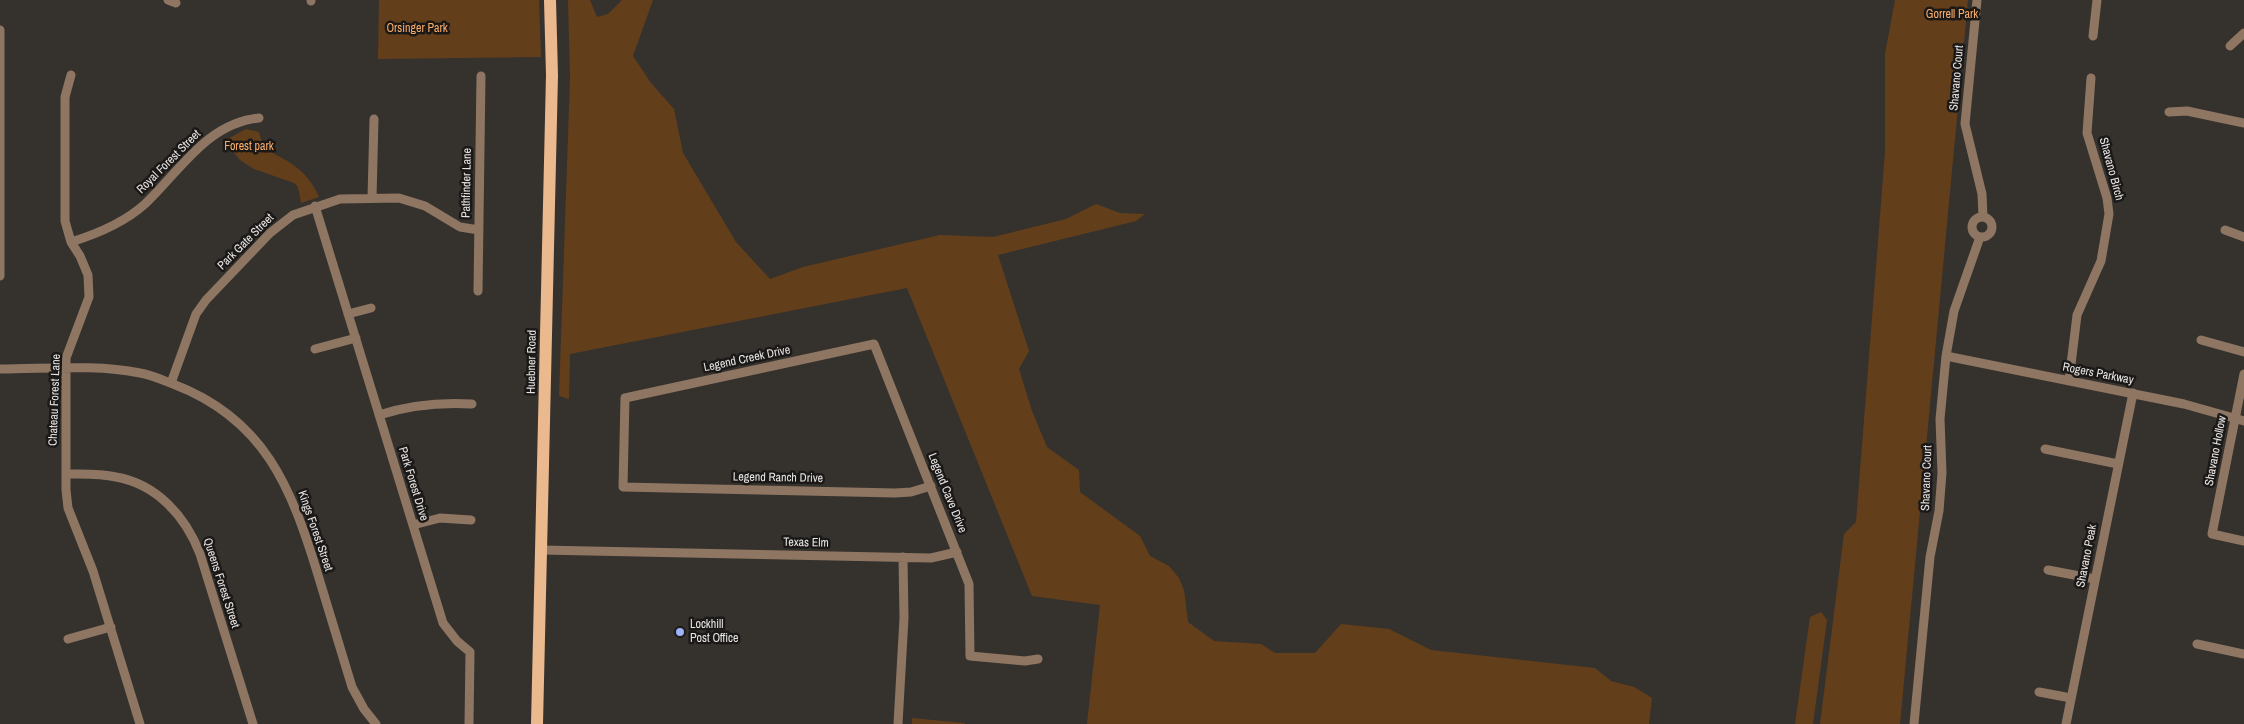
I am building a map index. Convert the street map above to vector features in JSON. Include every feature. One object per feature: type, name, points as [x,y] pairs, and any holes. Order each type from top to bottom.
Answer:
[{"type":"main road","name":"Huebner Road","points":[[537,724],[552,75],[550,0]]},
{"type":"street","name":"Shavano Court","points":[[1977,0],[1965,124],[1982,194],[1983,217]]},
{"type":"street","points":[[2093,36],[2097,0]]},
{"type":"street","points":[[0,30],[0,276]]},
{"type":"street","points":[[2230,46],[2244,33]]},
{"type":"street","name":"Chateau Forest Lane","points":[[71,75],[65,97],[65,221],[71,242],[85,265],[88,275],[89,297],[66,358],[66,474],[68,508],[86,548],[140,724]]},
{"type":"street","name":"Pathfinder Lane","points":[[478,291],[481,76]]},
{"type":"street","name":"Shavano Birch","points":[[2069,381],[2077,315],[2101,261],[2109,214],[2107,198],[2087,133],[2090,78]]},
{"type":"street","points":[[2169,112],[2187,110],[2244,123]]},
{"type":"street","name":"Royal Forest Street","points":[[71,242],[114,225],[145,204],[188,158],[210,138],[246,120],[259,118]]},
{"type":"street","points":[[372,198],[374,119]]},
{"type":"street","name":"Park Gate Street","points":[[171,383],[196,314],[206,300],[270,233],[293,215],[340,199],[372,198],[412,201],[460,227],[479,230]]},
{"type":"street","name":"Park Forest Drive","points":[[315,206],[443,623],[457,642],[470,652],[469,724]]},
{"type":"street","name":"Shavano Court","points":[[1914,724],[1930,557],[1939,511],[1942,473],[1940,418],[1946,356],[1954,311],[1980,237],[1990,233],[1992,226],[1989,220],[1983,217],[1976,220],[1972,226],[1974,233],[1980,237]]},
{"type":"street","points":[[2225,230],[2244,236]]},
{"type":"street","points":[[348,314],[371,308]]},
{"type":"street","points":[[316,349],[356,338]]},
{"type":"street","points":[[2201,340],[2244,352]]},
{"type":"street","name":"Legend Creek Drive","points":[[623,488],[625,398],[874,344]]},
{"type":"street","name":"Legend Cave Drive","points":[[874,344],[969,584],[970,656],[1025,661],[1038,659]]},
{"type":"street","name":"Rogers Parkway","points":[[1946,356],[2133,393],[2240,420]]},
{"type":"street","name":"Kings Forest Street","points":[[0,369],[66,369],[141,373],[171,383],[210,401],[241,426],[260,446],[284,483],[302,524],[352,687],[376,724]]},
{"type":"street","name":"Shavano Hollow","points":[[2244,374],[2240,420],[2212,534],[2244,540]]},
{"type":"street","name":"Shavano Peak","points":[[2066,724],[2133,393]]},
{"type":"street","points":[[379,415],[401,408],[424,404],[472,404]]},
{"type":"street","points":[[2045,449],[2118,464]]},
{"type":"street","name":"Queens Forest Street","points":[[66,474],[105,475],[130,480],[170,504],[179,515],[200,554],[253,724]]},
{"type":"street","name":"Legend Ranch Drive","points":[[623,488],[895,493],[911,492],[931,486]]},
{"type":"street","points":[[413,525],[440,518],[471,520]]},
{"type":"street","name":"Texas Elm","points":[[541,550],[903,557],[942,557],[957,552]]},
{"type":"street","points":[[898,724],[904,618],[903,557]]},
{"type":"street","points":[[2048,570],[2095,579]]},
{"type":"street","points":[[68,639],[111,627]]},
{"type":"street","points":[[2197,644],[2244,654]]},
{"type":"street","points":[[2038,692],[2071,698]]},
{"type":"green space","name":"Orsinger Park","points":[[379,0],[539,0],[541,57],[378,59]]},
{"type":"green space","points":[[568,0],[590,0],[597,17],[608,14],[622,0],[653,0],[633,56],[651,83],[674,109],[683,153],[736,242],[770,279],[803,267],[940,235],[993,237],[1066,219],[1096,204],[1120,213],[1145,214],[1136,221],[998,255],[1029,351],[1019,369],[1032,411],[1047,447],[1079,470],[1080,492],[1140,536],[1150,556],[1169,566],[1179,578],[1184,590],[1188,622],[1214,641],[1261,644],[1275,653],[1315,653],[1341,624],[1389,629],[1431,650],[1595,668],[1611,681],[1634,687],[1652,698],[1649,724],[1087,724],[1100,605],[1032,596],[907,288],[570,354],[569,399],[559,396],[570,79]]},
{"type":"green space","name":"Gorrell Park","points":[[1895,0],[1968,0],[1900,724],[1820,724],[1844,534],[1856,522],[1885,152],[1885,54]]},
{"type":"green space","name":"Forest park","points":[[246,129],[259,132],[267,148],[301,171],[319,197],[301,203],[298,187],[294,183],[254,169],[240,160],[224,141]]},
{"type":"green space","points":[[1821,612],[1827,620],[1813,724],[1795,724],[1810,617]]},
{"type":"green space","points":[[912,718],[964,723],[965,724],[912,724]]},
{"type":"place","name":"Lockhill Post Office","points":[[680,632]]}]
